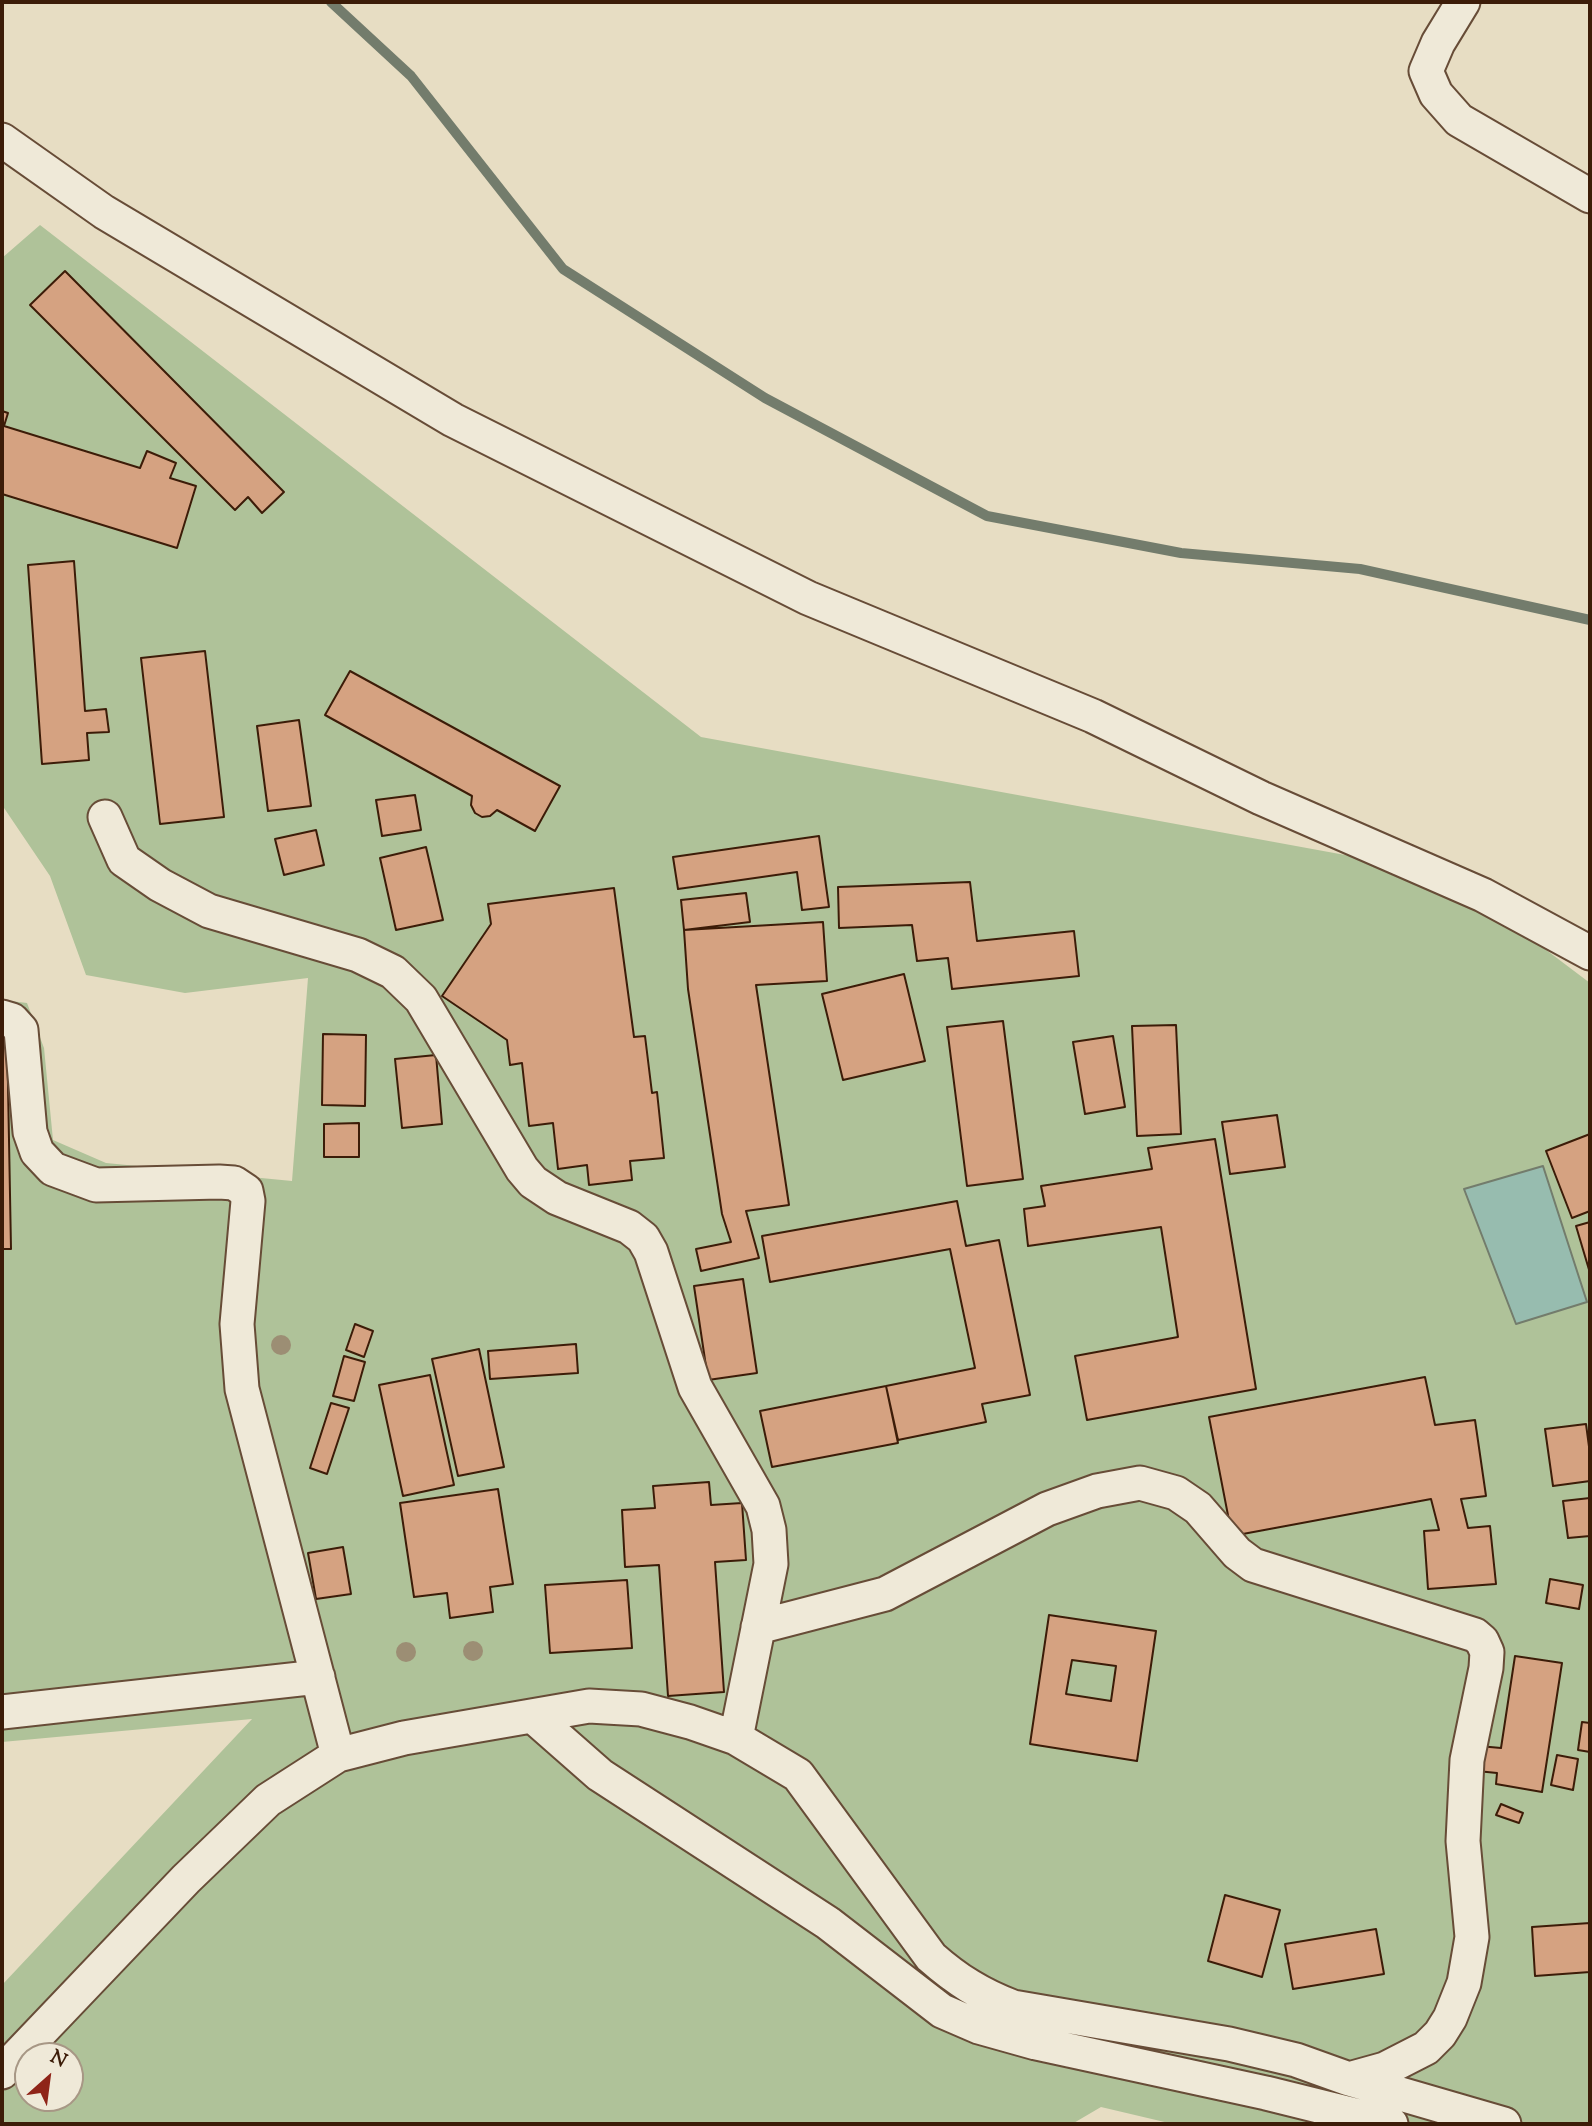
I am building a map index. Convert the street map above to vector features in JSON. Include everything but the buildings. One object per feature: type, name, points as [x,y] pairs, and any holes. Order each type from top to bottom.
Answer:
[{"type":"street","points":[[1463,2],[1438,43],[1426,71],[1436,94],[1459,120],[1590,196]]},
{"type":"street","points":[[2,140],[104,212],[466,427],[808,598],[1093,716],[1261,798],[1483,895],[1590,953]]},
{"type":"street","points":[[105,817],[124,860],[160,885],[209,911],[358,955],[393,972],[421,999],[522,1169],[533,1182],[557,1198],[629,1227],[643,1238],[651,1252],[695,1387],[763,1506],[769,1530],[771,1564],[736,1738]]},
{"type":"street","points":[[2,1017],[12,1020],[21,1030],[30,1132],[37,1153],[53,1169],[96,1185],[219,1182],[234,1184],[246,1191],[248,1201],[237,1324],[242,1389],[338,1755]]},
{"type":"street","points":[[758,1628],[885,1594],[1047,1509],[1097,1491],[1140,1483],[1176,1493],[1199,1508],[1237,1553],[1253,1565],[1475,1635],[1482,1641],[1487,1652],[1467,1760],[1463,1841],[1472,1937],[1464,1983],[1450,2018],[1440,2034],[1426,2048],[1385,2068],[1349,2078]]},
{"type":"street","points":[[2,1712],[318,1676]]},
{"type":"street","points":[[2,2072],[186,1879],[268,1800],[338,1755],[404,1738],[589,1706],[641,1709],[690,1722],[736,1738],[797,1775],[931,1957],[956,1979],[984,1996],[1013,2007],[1229,2044],[1296,2060],[1504,2124]]},
{"type":"street","points":[[534,1717],[600,1775],[828,1923],[942,2011],[979,2027],[1036,2043],[1266,2093],[1391,2124]]},
{"type":"green space","points":[[40,225],[701,737],[1356,857],[1517,928],[1590,983],[1590,2124],[1173,2124],[1101,2107],[1072,2124],[2,2124],[2,1985],[252,1719],[2,1742],[2,1000],[27,1003],[44,1048],[53,1140],[106,1163],[292,1181],[308,978],[185,993],[86,975],[50,876],[2,805],[2,258]]},
{"type":"water","points":[[1543,1166],[1587,1302],[1516,1324],[1464,1189]]},
{"type":"waterway","points":[[331,2],[411,76],[563,269],[765,398],[987,516],[1181,553],[1360,569],[1590,620]]}]
